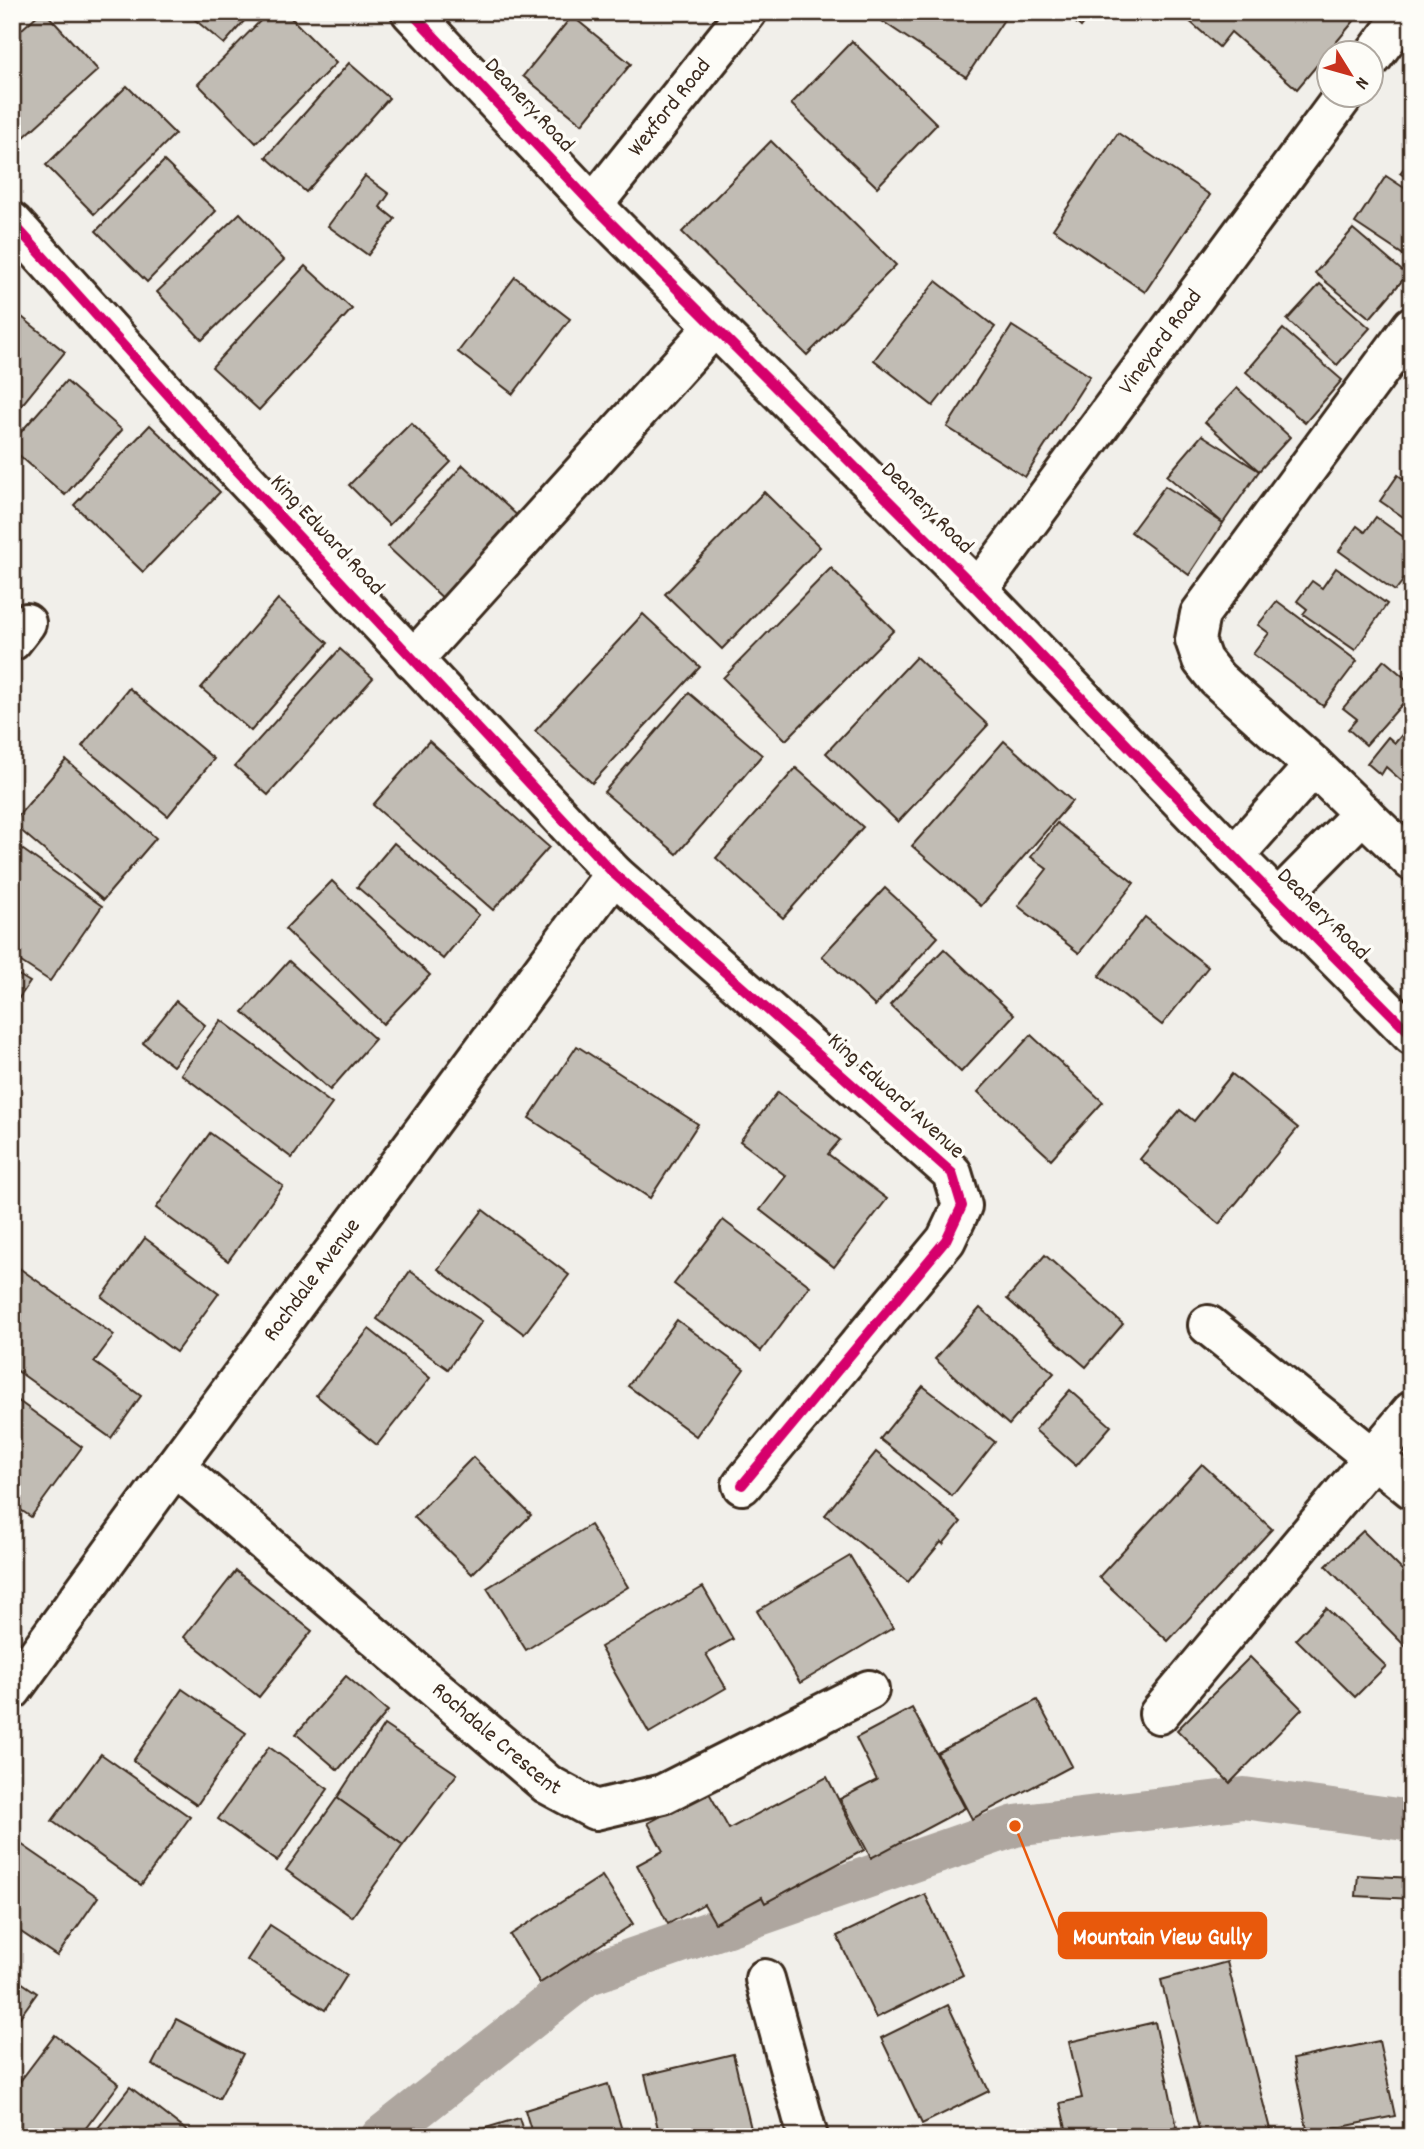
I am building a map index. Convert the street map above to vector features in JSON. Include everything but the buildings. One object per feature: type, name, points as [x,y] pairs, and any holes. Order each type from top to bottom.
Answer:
[{"type":"street","name":"Deanery Road","points":[[411,12],[593,205],[978,590],[1234,856],[1412,1035]]},
{"type":"street","name":"Wexford Road","points":[[593,205],[747,12]]},
{"type":"street","points":[[1386,38],[1406,12]]},
{"type":"street","name":"Vineyard Road","points":[[978,590],[1335,108]]},
{"type":"street","name":"King Edward Road","points":[[12,222],[214,446],[614,874]]},
{"type":"street","points":[[1412,326],[1200,614],[1195,640],[1202,660],[1217,678],[1314,766],[1412,861]]},
{"type":"street","points":[[414,660],[713,327]]},
{"type":"street","points":[[1234,856],[1314,766]]},
{"type":"street","points":[[1278,900],[1363,813]]},
{"type":"street","name":"Rochdale Avenue","points":[[12,1690],[614,874]]},
{"type":"street","name":"King Edward Avenue","points":[[614,874],[952,1173],[962,1206],[946,1240],[742,1485]]},
{"type":"street","points":[[1208,1325],[1412,1489]]},
{"type":"street","points":[[1159,1714],[1412,1411]]},
{"type":"street","name":"Rochdale Crescent","points":[[175,1466],[547,1784],[595,1810],[663,1794],[869,1690]]},
{"type":"street","points":[[765,1979],[808,2137]]},
{"type":"waterway","points":[[381,2137],[586,1975],[1015,1826],[1244,1798],[1412,1821]]},
{"type":"cycle path","points":[[411,12],[593,205],[978,590],[1234,856],[1412,1035]]},
{"type":"cycle path","points":[[12,222],[214,446],[614,874],[952,1173],[962,1206],[946,1240],[742,1485]]},
{"type":"place","name":"Mountain View Gully","points":[[1015,1826]]}]
